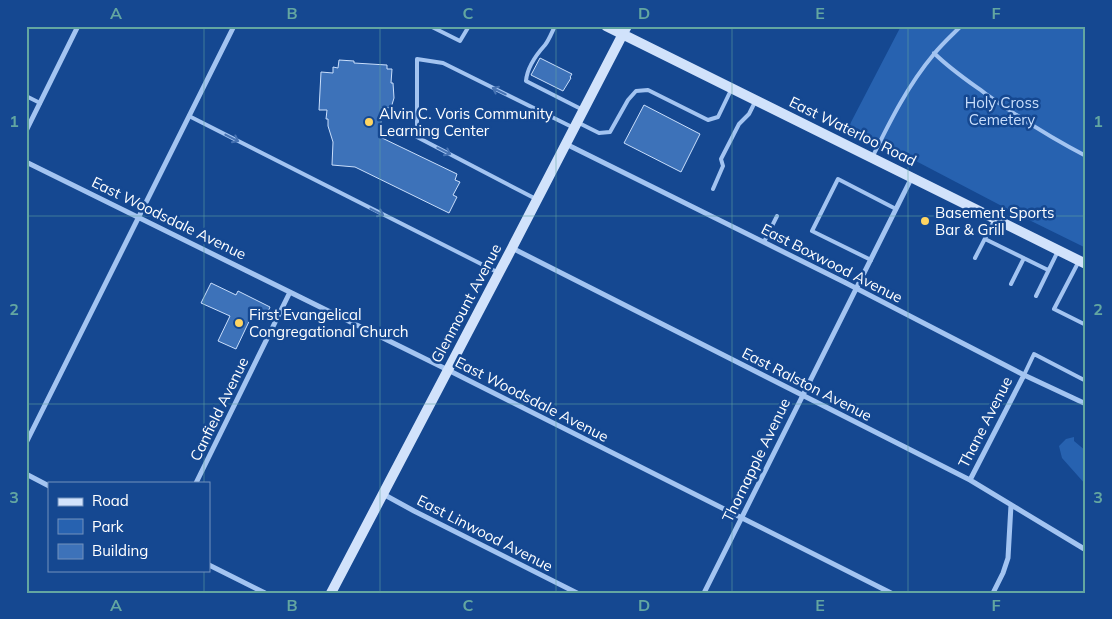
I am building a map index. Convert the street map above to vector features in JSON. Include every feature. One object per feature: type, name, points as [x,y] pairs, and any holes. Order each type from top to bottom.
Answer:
[{"type":"street","points":[[26,131],[78,26]]},
{"type":"street","points":[[26,443],[234,26]]},
{"type":"street","name":"East Waterloo Road","points":[[606,26],[624,30],[732,88],[1082,262]]},
{"type":"street","name":"Glenmount Avenue","points":[[330,593],[499,273],[624,30]]},
{"type":"street","name":"East Boxwood Avenue","points":[[566,144],[1086,404]]},
{"type":"street","name":"East Woodsdale Avenue","points":[[26,162],[448,370],[891,593]]},
{"type":"street","name":"Thornapple Avenue","points":[[704,593],[912,177]]},
{"type":"street","name":"East Ralston Avenue","points":[[512,248],[970,480],[1086,550]]},
{"type":"street","name":"Canfield Avenue","points":[[196,482],[290,292]]},
{"type":"street","name":"Thane Avenue","points":[[970,480],[1024,374]]},
{"type":"street","points":[[26,474],[48,485]]},
{"type":"street","name":"East Linwood Avenue","points":[[383,494],[577,593]]},
{"type":"street","points":[[993,593],[1008,558],[1011,505]]},
{"type":"street","points":[[210,565],[266,593]]},
{"type":"lane","points":[[430,26],[460,42],[469,26]]},
{"type":"lane","points":[[555,26],[546,44],[540,48],[529,69],[526,81],[583,110]]},
{"type":"lane","points":[[872,158],[904,95],[934,53],[961,26]]},
{"type":"lane","points":[[934,53],[959,75],[1008,110],[1086,156]]},
{"type":"lane","points":[[536,199],[417,137],[417,59],[443,63],[599,134],[610,132],[628,100],[636,91],[648,90],[708,120],[718,117],[732,88]]},
{"type":"lane","points":[[26,96],[40,103]]},
{"type":"lane","points":[[714,189],[723,166],[721,159],[739,124],[749,114],[756,100]]},
{"type":"lane","points":[[189,116],[499,273]]},
{"type":"lane","points":[[870,260],[812,231],[838,179],[896,208]]},
{"type":"lane","points":[[764,242],[777,216]]},
{"type":"lane","points":[[975,258],[995,219]]},
{"type":"lane","points":[[985,239],[1048,270]]},
{"type":"lane","points":[[1036,296],[1058,250]]},
{"type":"lane","points":[[1011,284],[1024,258]]},
{"type":"lane","points":[[1082,262],[1054,309],[1086,325]]},
{"type":"lane","points":[[1024,374],[1034,354],[1086,381]]},
{"type":"green space","name":"Holy Cross Cemetery","points":[[901,26],[1086,26],[1086,248],[849,126]]},
{"type":"green space","points":[[1074,437],[1074,441],[1086,451],[1086,485],[1062,458],[1059,446],[1066,439]]},
{"type":"building","points":[[540,58],[572,74],[563,91],[531,75]]},
{"type":"building","points":[[339,60],[387,65],[387,69],[392,69],[391,83],[393,83],[394,98],[391,108],[382,107],[380,137],[457,174],[455,180],[460,182],[453,195],[457,197],[449,213],[355,167],[332,165],[333,142],[328,119],[326,119],[327,110],[319,110],[321,72],[333,73],[333,67],[338,68]]},
{"type":"building","points":[[644,105],[700,134],[681,172],[624,143]]},
{"type":"building","points":[[211,283],[236,295],[238,291],[270,307],[266,317],[254,311],[236,349],[218,341],[230,316],[201,303]]},
{"type":"place","name":"Alvin C. Voris Community Learning Center","points":[[369,122]]},
{"type":"place","name":"Basement Sports Bar & Grill","points":[[925,221]]},
{"type":"place","name":"First Evangelical Congregational Church","points":[[239,323]]}]
